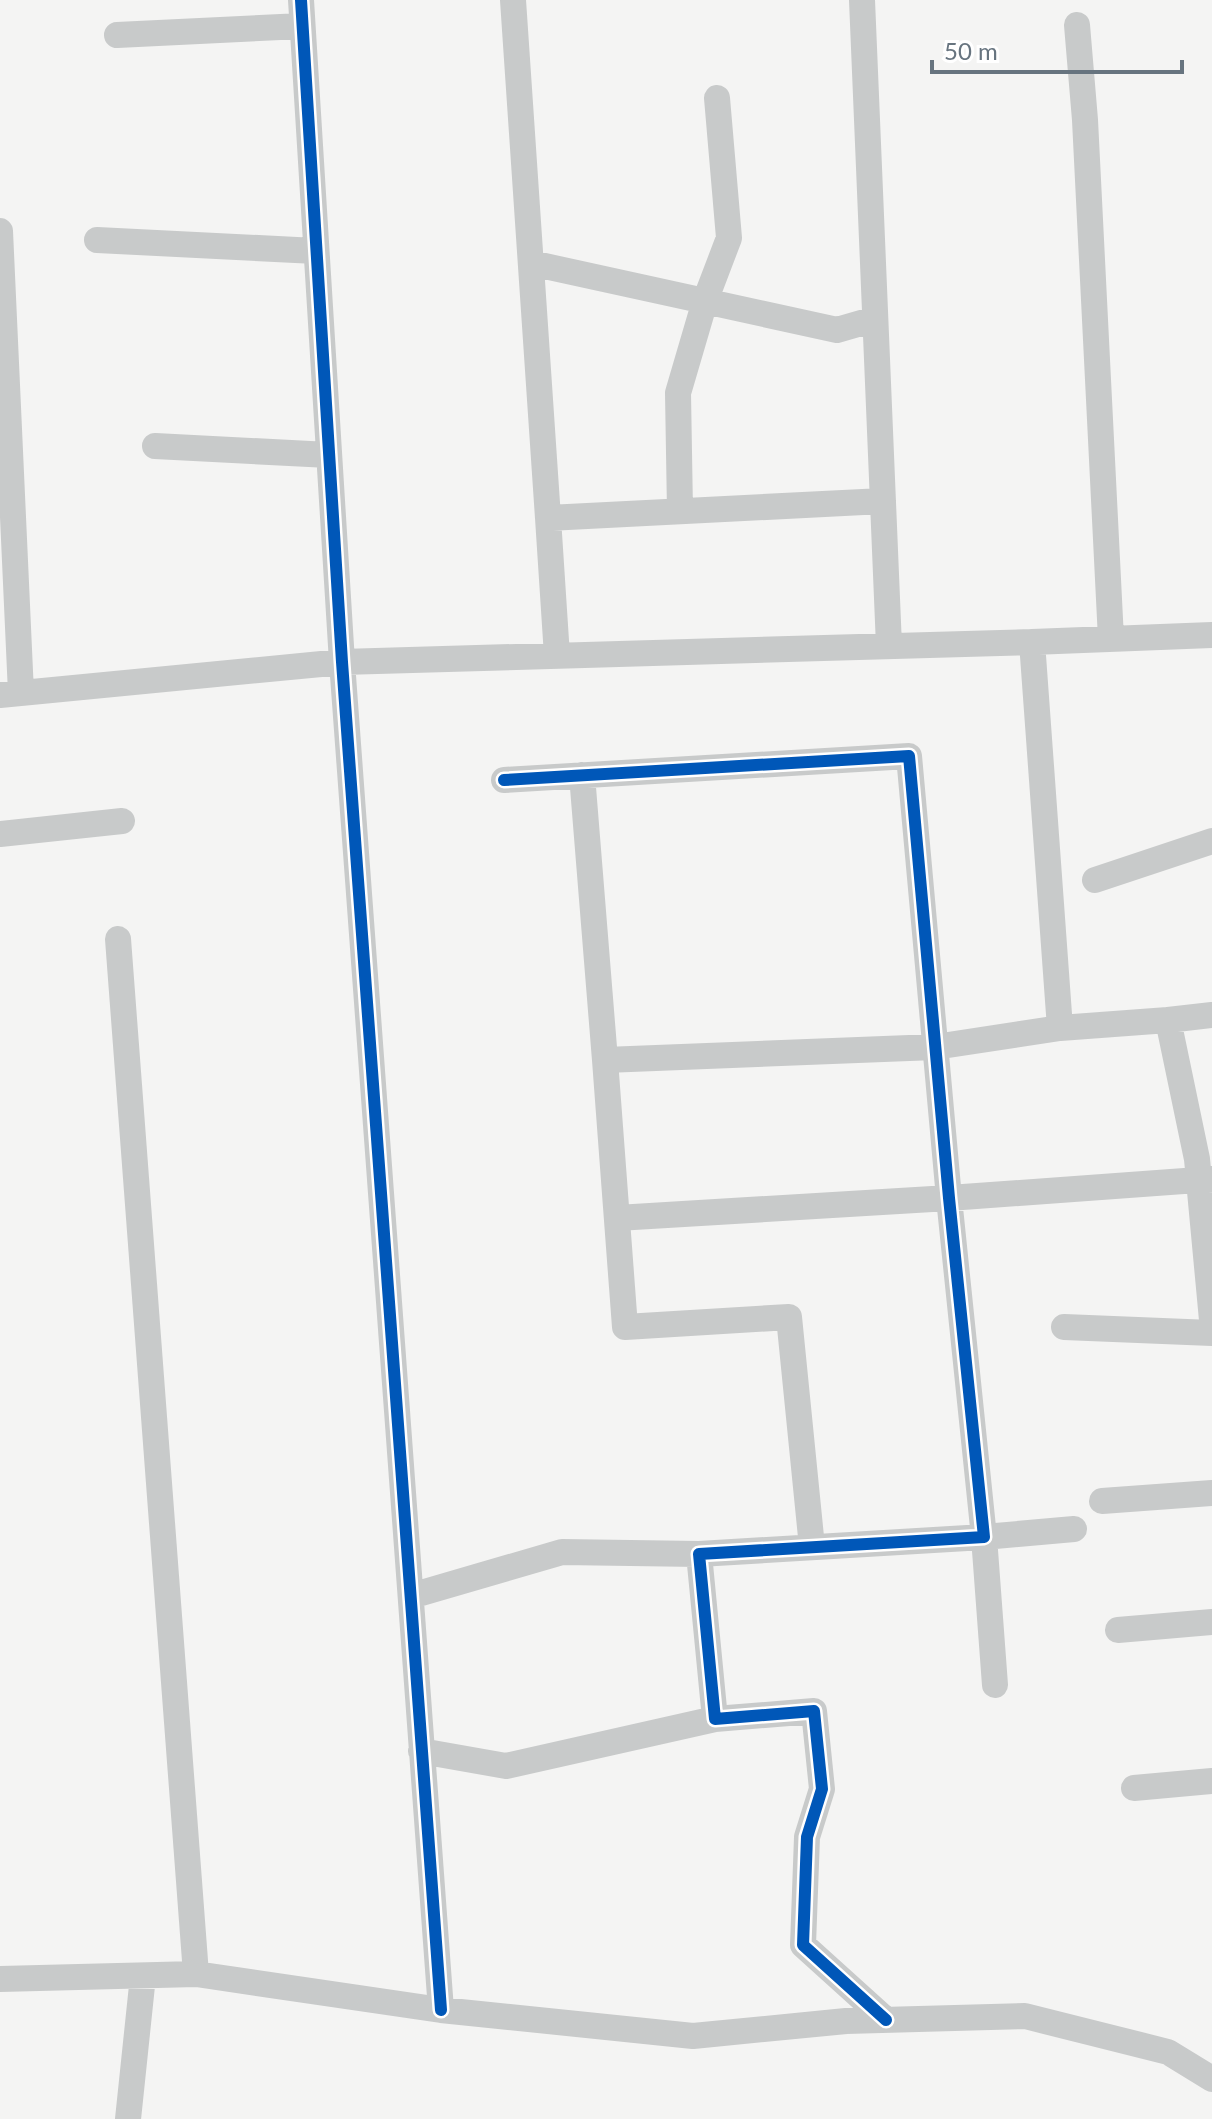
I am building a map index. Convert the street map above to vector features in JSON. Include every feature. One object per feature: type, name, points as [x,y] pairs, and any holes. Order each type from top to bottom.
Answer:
[{"type":"street","points":[[513,0],[557,656]]},
{"type":"street","points":[[862,0],[889,646]]},
{"type":"street","points":[[117,35],[301,13],[342,662],[441,2010]]},
{"type":"street","points":[[1077,25],[1085,120],[1111,639]]},
{"type":"street","points":[[680,511],[678,393],[705,301],[729,238],[717,98]]},
{"type":"street","points":[[0,231],[11,694],[342,662],[1212,635]]},
{"type":"street","points":[[97,240],[316,251]]},
{"type":"street","points":[[531,263],[837,330],[875,319]]},
{"type":"street","points":[[155,446],[329,455]]},
{"type":"street","points":[[548,518],[883,501]]},
{"type":"street","points":[[1032,642],[1060,1028]]},
{"type":"street","points":[[504,780],[909,756],[949,1198],[984,1537],[995,1685]]},
{"type":"street","points":[[582,775],[625,1327],[789,1317],[812,1547]]},
{"type":"street","points":[[0,834],[122,821]]},
{"type":"street","points":[[1095,880],[1212,841]]},
{"type":"street","points":[[118,939],[196,1974]]},
{"type":"street","points":[[605,1060],[935,1047],[1060,1028],[1212,1015]]},
{"type":"street","points":[[1168,1020],[1197,1159],[1205,1180],[1212,1320]]},
{"type":"street","points":[[617,1218],[1205,1180]]},
{"type":"street","points":[[1064,1327],[1212,1333]]},
{"type":"street","points":[[1102,1501],[1212,1493]]},
{"type":"street","points":[[411,1596],[562,1552],[699,1554],[1074,1529]]},
{"type":"street","points":[[699,1554],[715,1719]]},
{"type":"street","points":[[1118,1630],[1212,1622]]},
{"type":"street","points":[[421,1751],[506,1766],[715,1719],[814,1711],[822,1789],[807,1837],[803,1945],[886,2020]]},
{"type":"street","points":[[1134,1788],[1212,1781]]},
{"type":"street","points":[[0,1979],[196,1974],[441,2010],[693,2036],[846,2021],[1025,2016],[1168,2052],[1212,2079]]},
{"type":"street","points":[[128,2119],[143,1976]]},
{"type":"cycle path","points":[[301,0],[342,662],[441,2010]]},
{"type":"cycle path","points":[[504,780],[909,756],[949,1198],[984,1537],[699,1554],[715,1719],[814,1711],[822,1789],[807,1837],[803,1945],[886,2020]]}]
